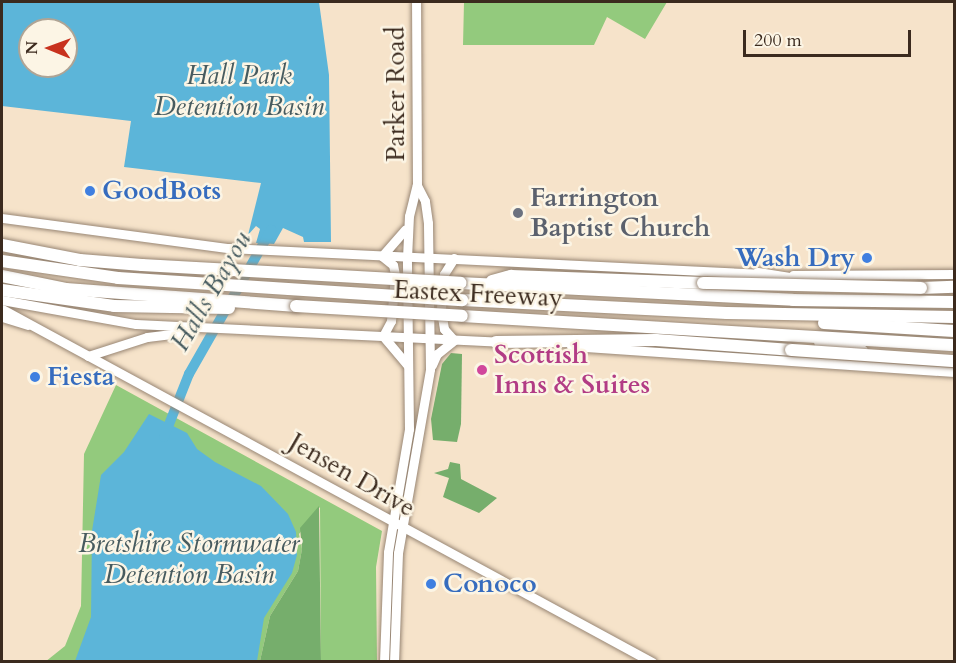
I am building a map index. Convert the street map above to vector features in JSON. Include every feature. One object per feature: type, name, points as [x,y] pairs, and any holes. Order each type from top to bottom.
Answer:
[{"type":"highway","name":"Eastex Freeway","points":[[2,245],[80,260],[142,265],[460,283],[894,302],[954,302]]},
{"type":"highway","points":[[2,261],[118,278],[462,300],[954,324]]},
{"type":"highway","points":[[758,274],[865,292],[894,302]]},
{"type":"highway","name":"Eastex Freeway","points":[[2,276],[66,289],[296,306],[769,332],[954,345]]},
{"type":"highway","points":[[482,284],[511,276],[703,283],[954,287]]},
{"type":"highway","points":[[2,290],[114,306],[296,306]]},
{"type":"highway","points":[[727,313],[815,322],[954,331]]},
{"type":"highway","points":[[798,316],[954,317]]},
{"type":"highway","points":[[815,322],[954,324]]},
{"type":"highway","points":[[769,332],[954,367]]},
{"type":"highway","points":[[496,342],[656,340],[954,361]]},
{"type":"main road","name":"Parker Road","points":[[394,662],[398,526],[409,429],[407,258],[408,222],[417,185],[416,2]]},
{"type":"main road","name":"Parker Road","points":[[384,662],[386,578],[420,431],[430,369],[429,258],[425,201],[417,185]]},
{"type":"main road","points":[[2,218],[228,248],[758,274],[954,274]]},
{"type":"main road","points":[[382,256],[402,237],[408,222]]},
{"type":"main road","points":[[382,256],[393,265],[395,275],[391,321],[383,336]]},
{"type":"main road","points":[[454,258],[444,274],[441,310],[444,329],[454,340]]},
{"type":"main road","points":[[2,300],[169,330],[210,329],[408,337],[954,372]]},
{"type":"main road","name":"Jensen Drive","points":[[2,309],[652,662]]},
{"type":"main road","name":"Jensen Drive","points":[[2,317],[30,326]]},
{"type":"main road","points":[[88,356],[169,330]]},
{"type":"main road","points":[[383,336],[405,358],[409,370]]},
{"type":"main road","points":[[430,369],[437,354],[454,340]]},
{"type":"main road","points":[[116,371],[112,359],[119,345]]},
{"type":"main road","points":[[409,429],[420,431]]},
{"type":"green space","points":[[464,2],[667,2],[645,39],[607,17],[594,45],[463,45]]},
{"type":"green space","points":[[451,353],[462,354],[461,424],[457,442],[433,440],[431,419],[442,364]]},
{"type":"green space","name":"Bretshire Stormwater Detention Basin","points":[[116,385],[382,531],[376,567],[377,661],[321,661],[320,507],[299,534],[302,549],[298,571],[270,616],[260,661],[45,662],[65,646],[81,606],[84,454]]},
{"type":"green space","points":[[450,462],[460,464],[461,479],[497,498],[479,513],[443,497],[449,478],[434,473],[448,469]]},
{"type":"green space","points":[[319,506],[321,661],[260,661],[270,616],[298,571],[302,549],[300,528]]},
{"type":"water","name":"Hall Park Detention Basin","points":[[2,2],[319,2],[329,75],[331,242],[304,242],[303,237],[283,228],[274,244],[256,243],[260,229],[256,226],[248,235],[261,183],[124,167],[131,121],[2,106]]},
{"type":"water","name":"Bretshire Stormwater Detention Basin","points":[[149,414],[187,433],[197,449],[215,462],[261,486],[288,514],[296,532],[297,555],[292,573],[264,618],[257,661],[75,661],[91,617],[92,531],[101,475],[124,452]]},
{"type":"waterway","name":"Halls Bayou","points":[[164,437],[189,374],[271,230]]},
{"type":"place","name":"GoodBots","points":[[90,191]]},
{"type":"place","name":"Farrington Baptist Church","points":[[518,213]]},
{"type":"place","name":"Wash Dry","points":[[867,258]]},
{"type":"place","name":"Scottish Inns & Suites","points":[[482,370]]},
{"type":"place","name":"Fiesta","points":[[35,377]]},
{"type":"place","name":"Conoco","points":[[431,584]]}]
